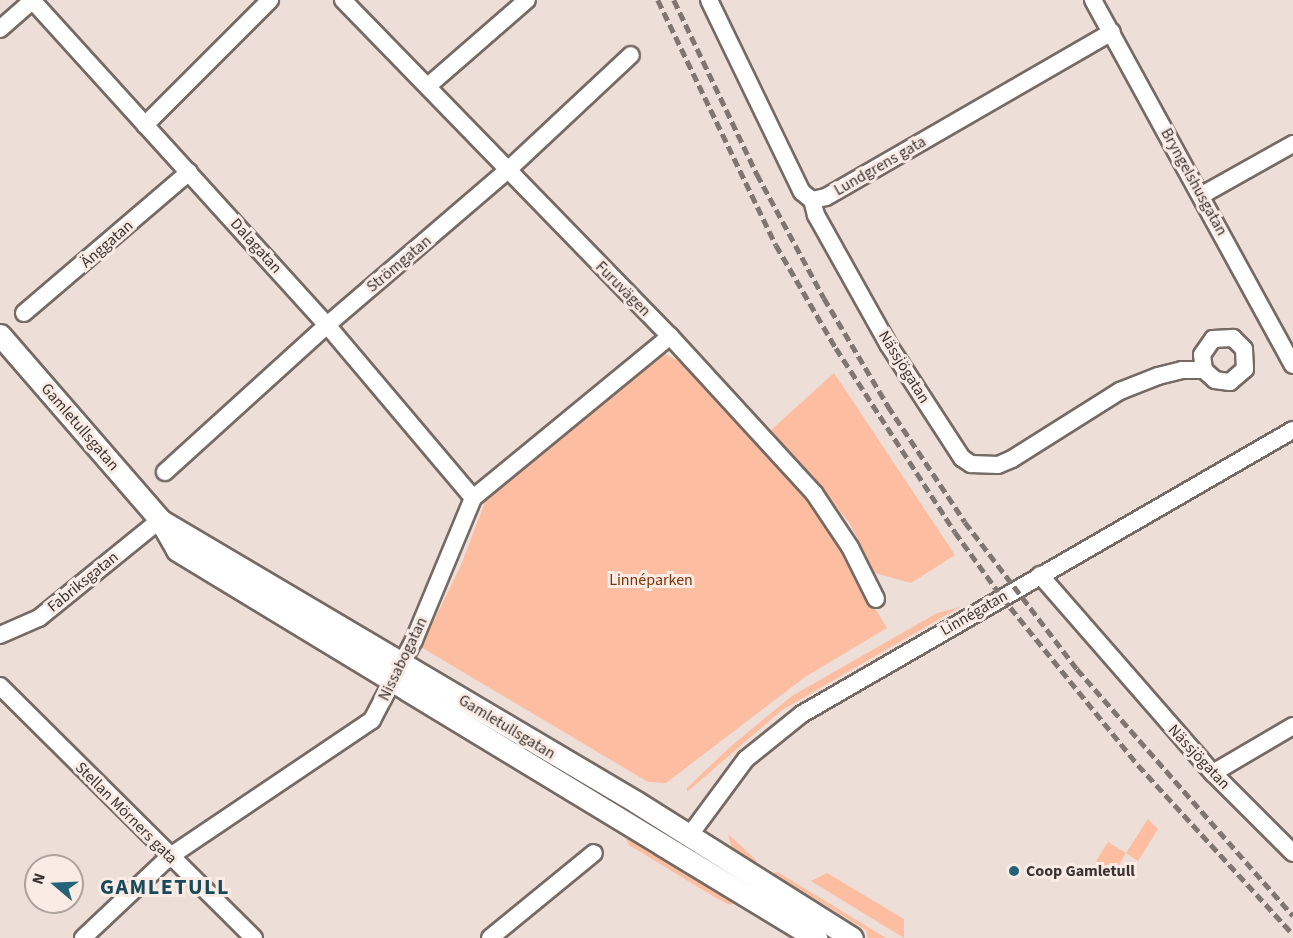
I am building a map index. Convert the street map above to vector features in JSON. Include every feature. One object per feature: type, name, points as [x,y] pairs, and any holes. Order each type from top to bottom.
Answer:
[{"type":"street","points":[[0,29],[32,0]]},
{"type":"street","name":"Dalagatan","points":[[32,0],[327,325],[472,498]]},
{"type":"street","points":[[145,125],[270,0]]},
{"type":"street","name":"Furuvägen","points":[[343,0],[670,336],[814,493],[850,548],[876,599]]},
{"type":"street","points":[[428,86],[527,0]]},
{"type":"street","name":"Lundgrens gata","points":[[709,0],[802,192],[812,200],[826,197],[1112,32]]},
{"type":"street","name":"Bryngelshusgatan","points":[[1093,0],[1293,364]]},
{"type":"street","name":"Strömgatan","points":[[165,472],[327,325],[508,170],[632,55]]},
{"type":"street","points":[[1202,195],[1293,144]]},
{"type":"street","name":"Änggatan","points":[[24,313],[189,172]]},
{"type":"street","name":"Nässjögatan","points":[[812,200],[816,215],[888,344],[962,458],[971,464],[998,465],[1120,391],[1182,370],[1204,370]]},
{"type":"street","name":"Gamletullsgatan","points":[[0,335],[160,520],[189,533],[398,673],[816,938]]},
{"type":"street","name":"Nissabogatan","points":[[83,938],[169,857],[372,720],[398,673],[472,498],[670,336]]},
{"type":"street","name":"Linnégatan","points":[[689,836],[746,759],[802,714],[1293,430]]},
{"type":"street","name":"Fabriksgatan","points":[[0,635],[39,618],[160,520]]},
{"type":"street","name":"Nässjögatan","points":[[1040,575],[1213,774],[1293,852]]},
{"type":"street","name":"Gamletullsgatan","points":[[398,673],[689,836],[852,938]]},
{"type":"street","name":"Stellan Mörners gata","points":[[0,686],[169,857],[254,938]]},
{"type":"street","points":[[1213,774],[1293,726]]},
{"type":"street","points":[[490,938],[594,853]]},
{"type":"green space","name":"Linnéparken","points":[[661,352],[681,362],[759,440],[807,497],[887,628],[805,677],[666,783],[648,782],[421,647],[461,565],[485,502]]},
{"type":"green space","points":[[834,373],[955,555],[911,583],[875,573],[849,522],[771,430]]},
{"type":"green space","points":[[960,607],[782,710],[687,792],[687,788],[731,746],[792,696],[937,613]]},
{"type":"green space","points":[[1148,819],[1158,829],[1138,861],[1126,853]]},
{"type":"green space","points":[[624,833],[739,900],[730,905],[716,898],[629,845]]},
{"type":"green space","points":[[728,834],[756,860],[757,871],[733,852]]},
{"type":"green space","points":[[1108,842],[1126,853],[1114,873],[1096,861]]},
{"type":"green space","points":[[776,872],[886,938],[868,938],[866,930],[807,894],[796,897],[768,876]]},
{"type":"green space","points":[[827,873],[904,919],[904,938],[811,881]]},
{"type":"railway","points":[[658,0],[776,245],[836,348],[955,532],[1002,597],[1138,765],[1293,934]]},
{"type":"railway","points":[[674,0],[757,174],[824,298],[888,406],[965,522],[1077,669],[1293,916]]},
{"type":"place","name":"Coop Gamletull","points":[[1014,871]]},
{"type":"district","name":"GAMLETULL","points":[[165,888]]}]
